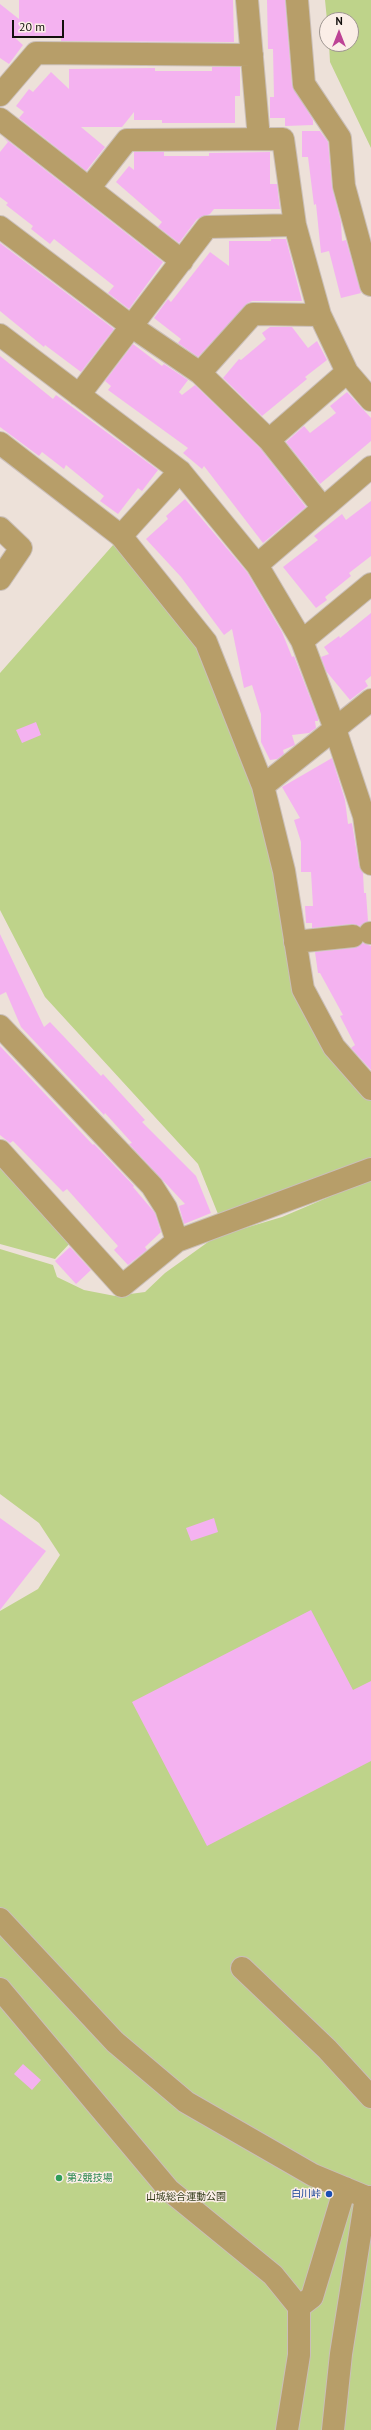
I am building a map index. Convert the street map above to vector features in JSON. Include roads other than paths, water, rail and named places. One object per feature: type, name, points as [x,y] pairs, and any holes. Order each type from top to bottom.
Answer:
[{"type":"street","points":[[247,0],[259,139]]},
{"type":"street","points":[[297,0],[304,84],[340,138],[344,186],[371,285]]},
{"type":"street","points":[[0,95],[36,53],[252,55]]},
{"type":"street","points":[[0,119],[90,187],[182,260]]},
{"type":"street","points":[[90,187],[126,140],[283,139],[295,225],[320,315],[347,372],[371,400]]},
{"type":"street","points":[[79,395],[207,228],[295,225]]},
{"type":"street","points":[[0,226],[131,326],[200,372],[269,440],[323,508]]},
{"type":"street","points":[[200,372],[253,314],[320,315]]},
{"type":"street","points":[[0,335],[180,471],[257,565],[302,642],[336,729],[368,813],[371,864]]},
{"type":"street","points":[[269,440],[347,372]]},
{"type":"street","points":[[0,443],[121,536],[206,642],[263,786],[284,871],[303,989],[334,1047],[371,1089]]},
{"type":"street","points":[[257,565],[371,467]]},
{"type":"street","points":[[121,536],[180,471]]},
{"type":"street","points":[[0,528],[21,548],[0,580]]},
{"type":"street","points":[[302,642],[371,584]]},
{"type":"street","points":[[263,786],[371,700]]},
{"type":"street","points":[[295,942],[365,934]]},
{"type":"street","points":[[0,1026],[152,1186],[166,1208],[177,1241]]},
{"type":"street","points":[[0,1151],[122,1286],[177,1241],[371,1169]]},
{"type":"street","points":[[0,1919],[115,2042],[186,2102],[314,2175],[368,2197],[341,2354],[332,2430]]},
{"type":"street","points":[[242,1968],[327,2049],[371,2097]]},
{"type":"street","points":[[0,1989],[169,2190],[273,2275],[299,2307],[299,2355],[287,2430]]},
{"type":"street","points":[[299,2307],[312,2297],[345,2188]]},
{"type":"place","name":"第2競技場","points":[[59,2178]]},
{"type":"place","name":"白川峠","points":[[329,2194]]},
{"type":"park label","name":"山城総合運動公園","points":[[186,2197]]}]
